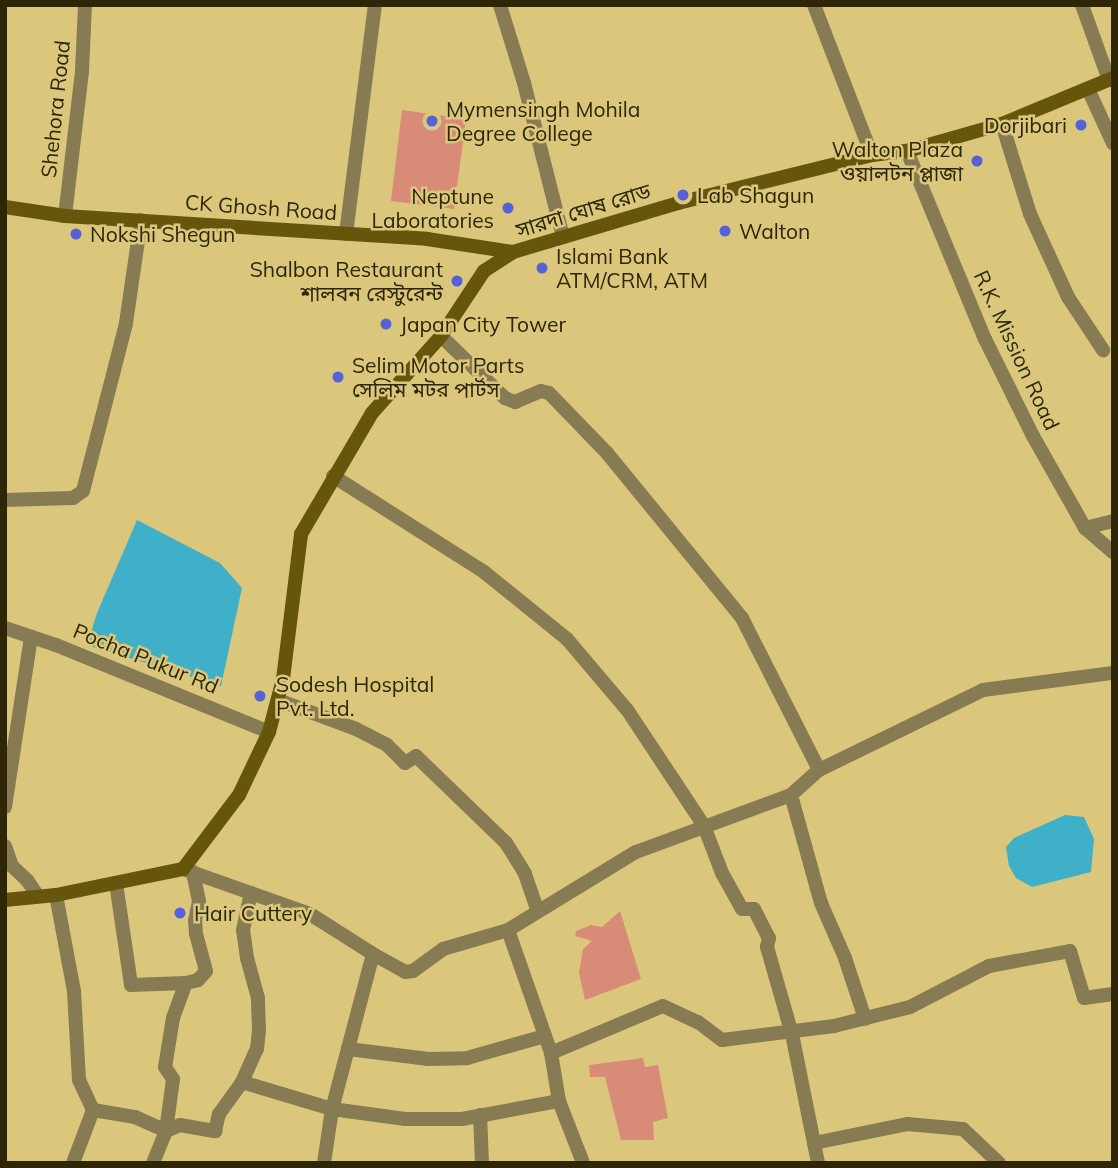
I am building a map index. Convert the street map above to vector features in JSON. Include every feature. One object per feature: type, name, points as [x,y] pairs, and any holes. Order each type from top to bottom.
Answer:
[{"type":"main road","name":"সারদা ঘোষ রোড","points":[[188,871],[239,795],[269,732],[278,700],[301,534],[372,413],[441,336],[484,271],[513,252],[678,203],[872,155],[907,151],[1002,124],[1111,79]]},
{"type":"main road","name":"CK Ghosh Road","points":[[5,207],[65,216],[427,239],[513,252]]},
{"type":"main road","points":[[5,900],[56,895],[188,871]]},
{"type":"street","name":"Shehora Road","points":[[65,216],[82,71],[85,5]]},
{"type":"street","points":[[346,234],[375,5]]},
{"type":"street","points":[[500,5],[524,83],[563,237]]},
{"type":"street","points":[[814,5],[872,155]]},
{"type":"street","points":[[1082,5],[1111,79]]},
{"type":"street","points":[[1088,89],[1113,143]]},
{"type":"street","points":[[1002,124],[1036,226],[1068,297],[1103,350]]},
{"type":"street","name":"R.K. Mission Road","points":[[907,151],[985,339],[1085,528],[1113,552]]},
{"type":"street","points":[[5,500],[73,498],[83,491],[127,323],[141,220]]},
{"type":"street","points":[[441,336],[505,398],[515,402],[541,391],[549,393],[607,453],[742,618],[819,770]]},
{"type":"street","points":[[333,476],[484,572],[567,639],[628,711],[704,826],[722,873],[742,909],[754,909],[769,938],[767,947],[792,1034],[818,1163]]},
{"type":"street","points":[[1085,528],[1113,521]]},
{"type":"street","name":"Pocha Pukur Rd","points":[[5,628],[202,703],[269,732]]},
{"type":"street","points":[[5,807],[31,637]]},
{"type":"street","points":[[188,871],[310,914],[405,972],[413,971],[443,949],[508,930],[636,852],[791,795],[819,770],[983,690],[1113,673]]},
{"type":"street","points":[[278,700],[356,729],[387,746],[405,764],[416,755],[506,843],[525,874],[538,911]]},
{"type":"street","points":[[791,795],[821,903],[845,958],[865,1018]]},
{"type":"street","points":[[5,846],[12,866],[27,880],[37,895]]},
{"type":"street","points":[[116,883],[131,985],[186,983],[198,980],[206,971],[195,920],[199,901],[188,871]]},
{"type":"street","points":[[93,1110],[135,1117],[166,1131],[180,1125],[215,1131],[219,1114],[242,1082],[257,1049],[258,998],[247,958],[243,930],[251,893]]},
{"type":"street","points":[[56,895],[74,991],[79,1080],[93,1110],[73,1163]]},
{"type":"street","points":[[508,930],[551,1053],[559,1101],[583,1163]]},
{"type":"street","points":[[551,1053],[663,1006],[698,1022],[722,1040],[792,1034],[910,1007],[989,966],[1070,951],[1084,998],[1113,993]]},
{"type":"street","points":[[324,1163],[332,1109],[373,954]]},
{"type":"street","points":[[153,1163],[166,1131],[173,1083],[165,1067],[173,1018],[186,983]]},
{"type":"street","points":[[348,1049],[428,1059],[467,1058],[545,1036]]},
{"type":"street","points":[[242,1082],[332,1109],[405,1119],[462,1119],[559,1101]]},
{"type":"street","points":[[480,1115],[482,1163]]},
{"type":"street","points":[[814,1143],[907,1124],[963,1129],[999,1163]]},
{"type":"shaded area","points":[[402,110],[466,119],[454,209],[391,201]]},
{"type":"shaded area","points":[[620,911],[641,979],[585,1000],[579,973],[583,949],[592,941],[575,936],[576,931],[591,925],[602,927]]},
{"type":"shaded area","points":[[643,1058],[645,1067],[658,1065],[668,1118],[653,1122],[654,1140],[621,1140],[605,1077],[590,1077],[589,1065]]},
{"type":"water","points":[[137,520],[220,563],[242,588],[221,686],[87,645],[97,613]]},
{"type":"water","points":[[1065,815],[1084,817],[1094,839],[1091,872],[1032,887],[1016,878],[1009,866],[1006,847],[1014,838]]},
{"type":"place","name":"Mymensingh Mohila Degree College","points":[[432,121]]},
{"type":"place","name":"Dorjibari","points":[[1081,125]]},
{"type":"place","name":"Walton Plaza ওয়ালটন প্লাজা","points":[[977,161]]},
{"type":"place","name":"Lab Shagun","points":[[683,195]]},
{"type":"place","name":"Neptune Laboratories","points":[[508,208]]},
{"type":"place","name":"Walton","points":[[725,231]]},
{"type":"place","name":"Nokshi Shegun","points":[[76,234]]},
{"type":"place","name":"Islami Bank ATM/CRM, ATM","points":[[542,268]]},
{"type":"place","name":"Shalbon Restaurant শালবন রেস্টুরেন্ট","points":[[457,281]]},
{"type":"place","name":"Japan City Tower","points":[[386,324]]},
{"type":"place","name":"Selim Motor Parts সেলিম মটর পার্টস","points":[[338,377]]},
{"type":"place","name":"Sodesh Hospital Pvt. Ltd.","points":[[260,696]]},
{"type":"place","name":"Hair Cuttery","points":[[180,913]]}]
